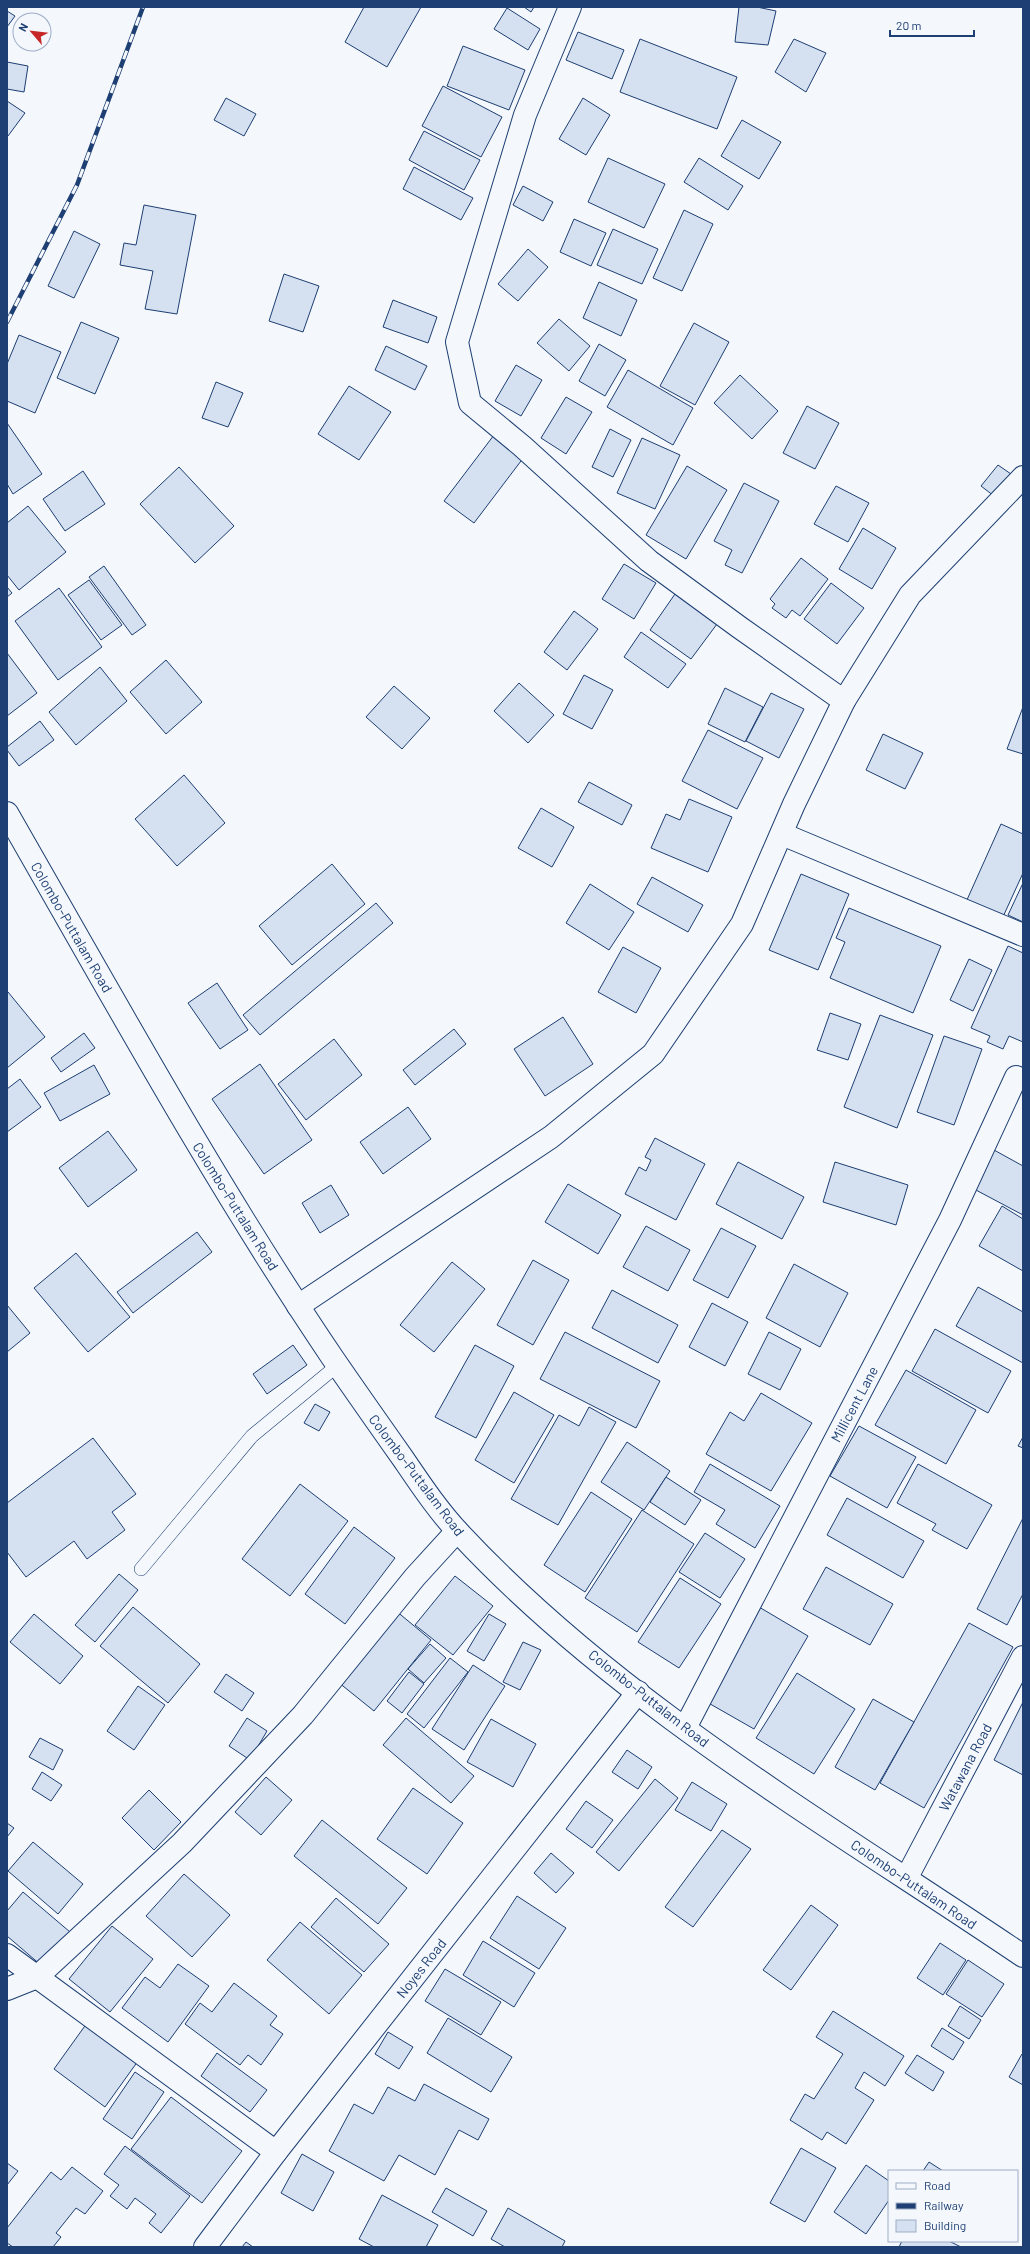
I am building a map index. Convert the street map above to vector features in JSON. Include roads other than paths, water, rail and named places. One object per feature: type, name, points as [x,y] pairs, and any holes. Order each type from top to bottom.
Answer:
[{"type":"main road","points":[[570,7],[524,115],[457,342],[470,403],[522,446],[649,561],[844,701]]},
{"type":"main road","points":[[298,1306],[551,1137],[653,1054],[742,924],[844,701],[910,595],[1023,477]]},
{"type":"main road","name":"Colombo-Puttalam Road","points":[[7,813],[220,1182],[298,1306],[338,1365],[419,1482],[457,1531],[507,1581],[577,1642],[685,1728],[790,1802],[907,1877],[1023,1956]]},
{"type":"main road","points":[[782,834],[1023,935]]},
{"type":"main road","name":"Millicent Lane","points":[[685,1728],[950,1220],[1016,1077]]},
{"type":"main road","points":[[7,1989],[36,1977],[182,1843],[303,1715],[415,1577],[457,1531]]},
{"type":"main road","name":"Watawana Road","points":[[907,1877],[1023,1657]]},
{"type":"main road","name":"Noyes Road","points":[[205,2247],[276,2152],[638,1692]]},
{"type":"main road","points":[[7,1955],[276,2152]]},
{"type":"lane","points":[[141,1569],[252,1436],[338,1365]]},
{"type":"railway","points":[[7,322],[77,185],[143,7]]}]
